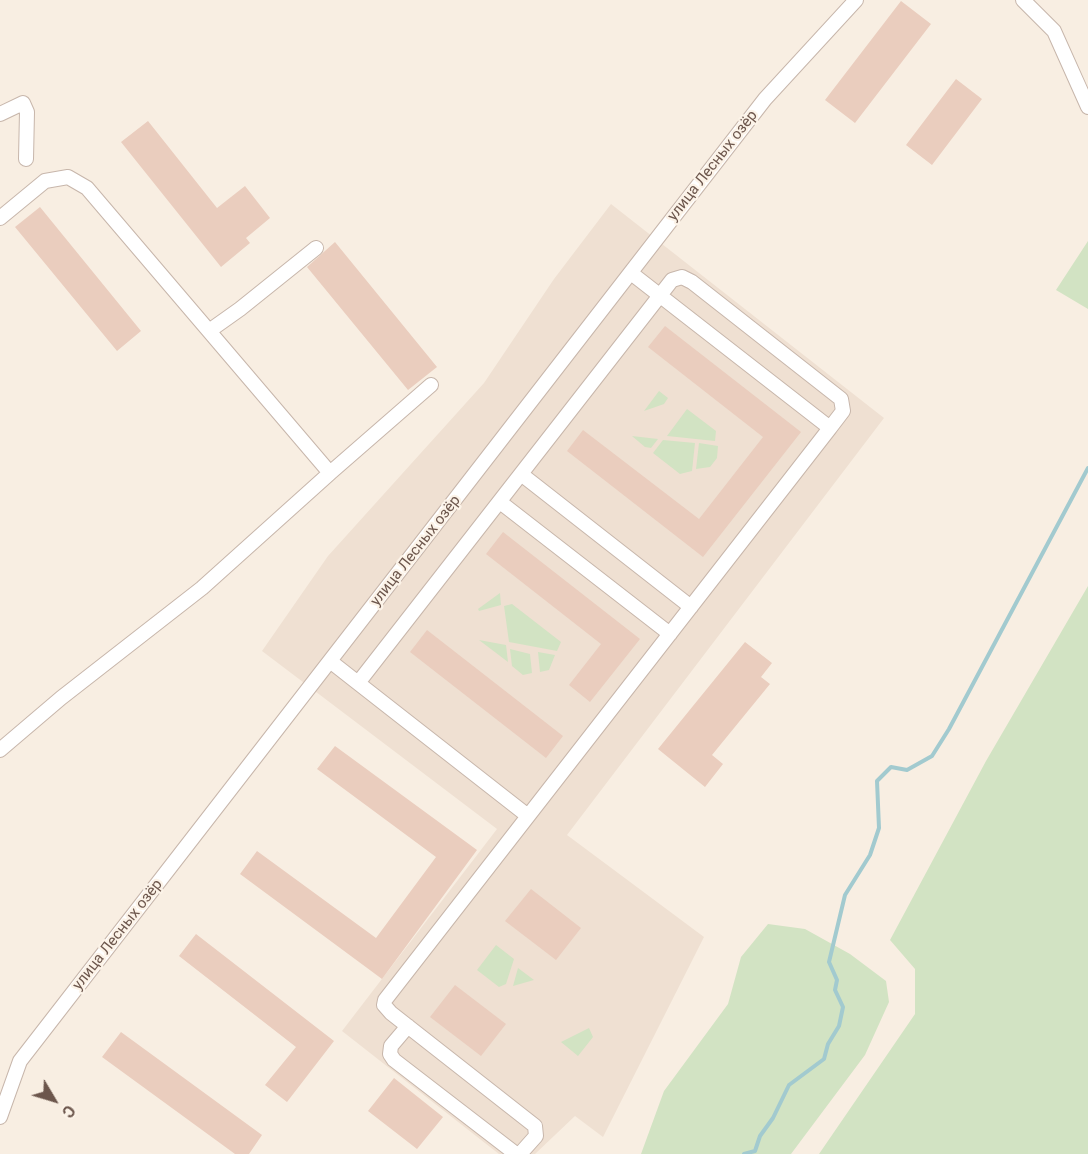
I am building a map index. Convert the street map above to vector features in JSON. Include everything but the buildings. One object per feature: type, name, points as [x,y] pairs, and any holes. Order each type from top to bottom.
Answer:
[{"type":"street","name":"улица Лесных озёр","points":[[0,1117],[20,1061],[765,99],[856,0]]},
{"type":"street","points":[[1023,0],[1054,31],[1088,106]]},
{"type":"street","points":[[0,114],[23,103],[27,112],[26,159]]},
{"type":"street","points":[[0,218],[45,180],[68,177],[87,188],[330,473]]},
{"type":"street","points":[[209,331],[316,248]]},
{"type":"street","points":[[631,273],[830,428]]},
{"type":"street","points":[[358,683],[660,296],[678,278],[692,282],[841,399],[843,411],[387,995],[384,1005],[535,1126],[536,1136],[520,1154]]},
{"type":"street","points":[[0,750],[202,588],[431,385]]},
{"type":"street","points":[[521,474],[691,607]]},
{"type":"street","points":[[500,502],[670,634]]},
{"type":"street","points":[[330,661],[528,816]]},
{"type":"street","points":[[408,1026],[392,1046],[390,1054],[394,1060],[516,1154]]},
{"type":"shaded area","points":[[611,204],[884,418],[567,835],[704,937],[603,1137],[575,1116],[535,1154],[499,1154],[342,1031],[497,829],[262,651],[328,556],[484,383],[554,279]]},
{"type":"green space","points":[[1088,241],[1088,309],[1056,290]]},
{"type":"green space","points":[[659,391],[668,398],[664,404],[644,411]]},
{"type":"green space","points":[[687,409],[716,431],[715,441],[667,436]]},
{"type":"green space","points":[[632,436],[658,439],[651,448],[645,447]]},
{"type":"green space","points":[[663,440],[695,443],[692,471],[680,474],[653,453]]},
{"type":"green space","points":[[699,443],[718,446],[717,458],[710,467],[696,469]]},
{"type":"green space","points":[[1088,586],[1088,1154],[819,1154],[915,1014],[915,969],[890,940],[986,761]]},
{"type":"green space","points":[[500,593],[501,605],[479,611],[478,609]]},
{"type":"green space","points":[[512,604],[561,642],[557,651],[509,642],[504,606]]},
{"type":"green space","points":[[479,640],[506,645],[508,662]]},
{"type":"green space","points":[[510,649],[530,654],[532,673],[523,675],[512,666]]},
{"type":"green space","points":[[538,652],[555,655],[549,670],[540,672]]},
{"type":"green space","points":[[768,924],[805,929],[850,954],[886,981],[889,1002],[865,1055],[791,1154],[641,1154],[664,1091],[728,1004],[741,957]]},
{"type":"green space","points":[[496,945],[514,959],[506,984],[499,987],[477,970]]},
{"type":"green space","points":[[518,968],[534,980],[513,986]]},
{"type":"green space","points":[[589,1028],[593,1037],[578,1056],[561,1042]]},
{"type":"waterway","points":[[744,1154],[755,1151],[760,1136],[773,1118],[789,1085],[824,1059],[828,1044],[839,1026],[843,1007],[835,990],[837,980],[829,962],[845,895],[870,855],[879,828],[877,781],[891,767],[907,770],[932,756],[949,729],[1088,468]]}]
